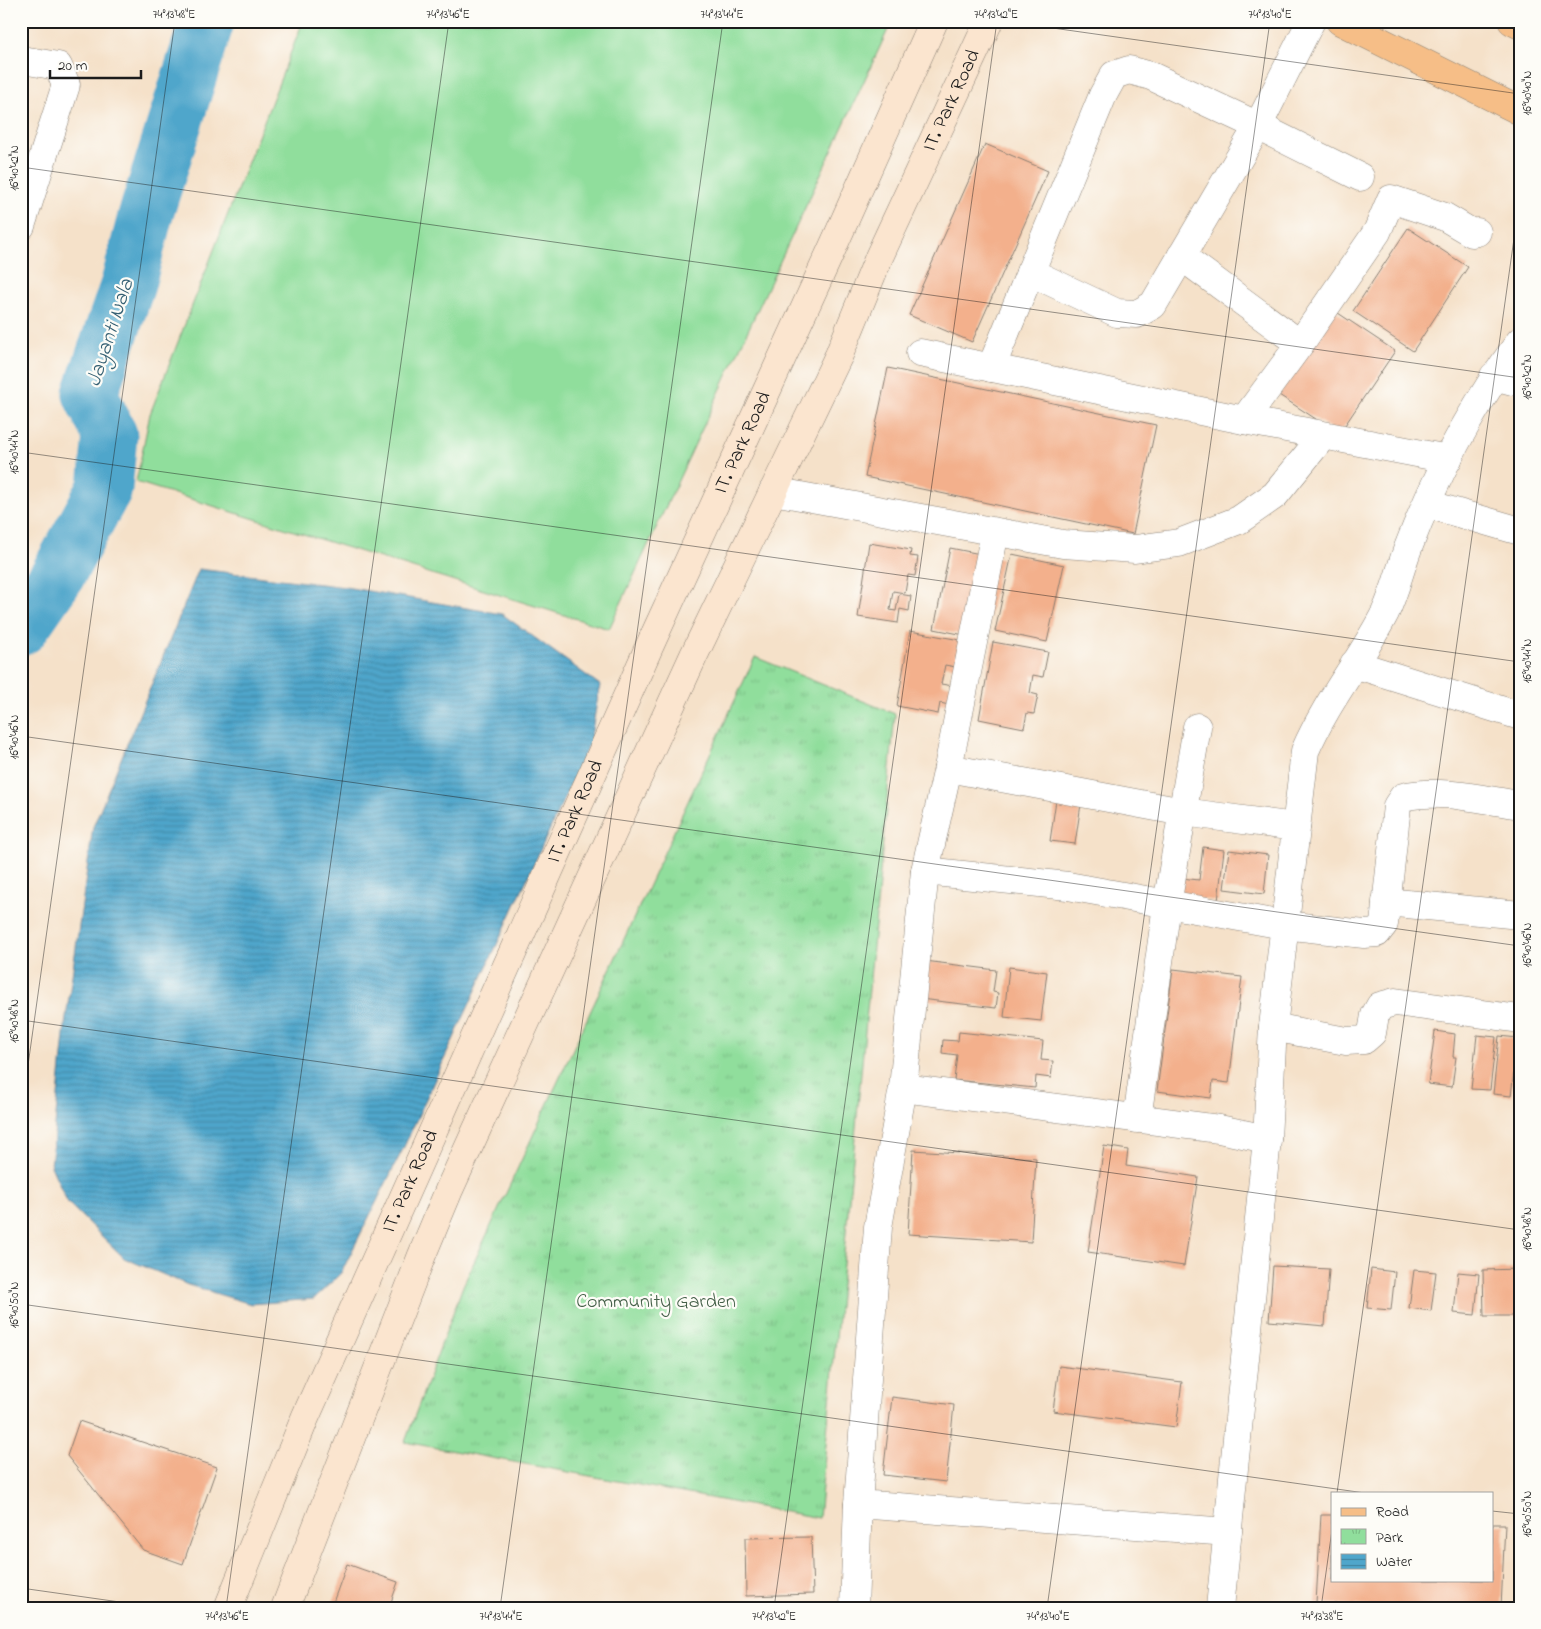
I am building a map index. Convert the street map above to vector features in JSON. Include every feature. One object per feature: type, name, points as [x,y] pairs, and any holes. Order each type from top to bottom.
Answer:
[{"type":"main road","name":"IT. Park Road","points":[[228,1608],[321,1381],[644,656],[835,242],[934,21]]},
{"type":"main road","name":"IT. Park Road","points":[[286,1608],[422,1254],[449,1190],[649,753],[839,355],[879,257],[989,21]]},
{"type":"main road","points":[[1340,21],[1520,111]]},
{"type":"main road","points":[[1512,21],[1520,25]]},
{"type":"street","points":[[1030,272],[1117,312],[1138,314],[1154,305],[1258,126],[1311,21]]},
{"type":"street","points":[[21,62],[28,61],[58,66],[66,84],[21,226]]},
{"type":"street","points":[[991,368],[1103,95],[1114,75],[1129,70],[1151,76],[1258,126],[1360,177]]},
{"type":"street","points":[[1244,420],[1300,344],[1377,232],[1391,199],[1445,217],[1472,233],[1477,232]]},
{"type":"street","points":[[1181,256],[1300,344]]},
{"type":"street","points":[[1220,1608],[1267,1139],[1273,1027],[1305,751],[1315,729],[1386,612],[1408,548],[1448,459],[1494,376],[1520,340]]},
{"type":"street","points":[[920,353],[1244,420],[1448,459]]},
{"type":"street","points":[[1494,376],[1520,383]]},
{"type":"street","points":[[773,491],[1063,544],[1135,549],[1179,543],[1239,520],[1275,495],[1324,436]]},
{"type":"street","points":[[1427,504],[1520,531]]},
{"type":"street","points":[[854,1608],[858,1504],[878,1226],[903,1088],[925,871],[948,768],[994,532]]},
{"type":"street","points":[[1354,664],[1520,716]]},
{"type":"street","points":[[1137,1119],[1167,905],[1197,727]]},
{"type":"street","points":[[948,768],[1183,812],[1296,827]]},
{"type":"street","points":[[925,871],[1068,886],[1284,925],[1364,934],[1377,933],[1384,924],[1397,806],[1403,797],[1433,793],[1520,804]]},
{"type":"street","points":[[1386,902],[1520,916]]},
{"type":"street","points":[[1273,1027],[1346,1041],[1364,1040],[1372,1033],[1375,1015],[1380,1006],[1395,1002],[1520,1019]]},
{"type":"street","points":[[903,1088],[1219,1129],[1267,1139]]},
{"type":"street","points":[[858,1504],[1228,1532]]},
{"type":"green space","points":[[303,21],[892,21],[609,629],[136,482],[150,414]]},
{"type":"green space","name":"Community Garden","points":[[755,657],[895,714],[819,1518],[405,1442],[463,1286]]},
{"type":"water","points":[[199,569],[345,587],[502,614],[600,685],[590,742],[403,1149],[341,1273],[314,1299],[251,1304],[188,1285],[124,1258],[67,1202],[51,1166],[65,1025],[93,827]]},
{"type":"building","points":[[985,144],[1048,171],[972,342],[909,315]]},
{"type":"building","points":[[1408,228],[1468,267],[1413,351],[1353,311]]},
{"type":"building","points":[[1335,311],[1395,351],[1339,434],[1279,395]]},
{"type":"building","points":[[888,368],[1156,425],[1133,534],[865,477]]},
{"type":"building","points":[[869,543],[911,550],[910,556],[918,557],[915,576],[908,575],[905,593],[893,591],[890,610],[896,611],[899,594],[911,596],[909,611],[900,609],[898,623],[858,617]]},
{"type":"building","points":[[950,548],[1001,558],[985,639],[934,629]]},
{"type":"building","points":[[1012,554],[1064,565],[1047,642],[995,631]]},
{"type":"building","points":[[910,631],[966,641],[961,668],[945,665],[941,684],[953,686],[949,705],[940,703],[938,714],[897,706]]},
{"type":"building","points":[[993,642],[1048,652],[1043,677],[1033,675],[1030,693],[1038,695],[1034,714],[1027,713],[1024,728],[979,719]]},
{"type":"building","points":[[1056,800],[1081,804],[1075,844],[1050,841]]},
{"type":"building","points":[[1203,847],[1224,850],[1218,901],[1178,896],[1181,878],[1199,880]]},
{"type":"building","points":[[1229,850],[1268,855],[1264,894],[1224,889]]},
{"type":"building","points":[[925,961],[996,970],[993,992],[998,993],[996,1008],[920,999]]},
{"type":"building","points":[[1009,967],[1047,972],[1041,1021],[1004,1017]]},
{"type":"building","points":[[1173,969],[1242,977],[1229,1083],[1213,1081],[1211,1098],[1157,1091]]},
{"type":"building","points":[[1435,1031],[1455,1034],[1453,1057],[1456,1057],[1452,1087],[1428,1084]]},
{"type":"building","points":[[959,1032],[1043,1041],[1041,1060],[1053,1061],[1051,1078],[1036,1076],[1035,1088],[954,1080],[957,1055],[942,1053],[943,1040],[958,1041]]},
{"type":"building","points":[[1477,1035],[1496,1037],[1490,1090],[1471,1089]]},
{"type":"building","points":[[1499,1036],[1518,1038],[1511,1096],[1493,1094]]},
{"type":"building","points":[[1104,1146],[1128,1150],[1126,1166],[1198,1177],[1184,1266],[1088,1252]]},
{"type":"building","points":[[913,1150],[1036,1158],[1031,1242],[908,1234]]},
{"type":"building","points":[[1273,1266],[1329,1269],[1325,1326],[1269,1321]]},
{"type":"building","points":[[1371,1269],[1395,1272],[1391,1310],[1367,1308]]},
{"type":"building","points":[[1520,1269],[1520,1316],[1484,1316],[1483,1270]]},
{"type":"building","points":[[1414,1270],[1436,1272],[1431,1311],[1409,1308]]},
{"type":"building","points":[[1458,1272],[1479,1274],[1475,1315],[1454,1313]]},
{"type":"building","points":[[1059,1366],[1182,1382],[1176,1427],[1053,1411]]},
{"type":"building","points":[[892,1397],[954,1405],[946,1482],[883,1475]]},
{"type":"building","points":[[79,1421],[217,1467],[183,1564],[143,1550],[67,1456]]},
{"type":"building","points":[[1321,1515],[1331,1515],[1331,1582],[1494,1582],[1494,1524],[1505,1524],[1501,1608],[1413,1608],[1316,1603]]},
{"type":"building","points":[[811,1537],[813,1594],[746,1596],[745,1538]]},
{"type":"building","points":[[347,1564],[398,1582],[389,1608],[331,1608]]},
{"type":"waterway","name":"Jayanti Nala","points":[[21,628],[57,576],[105,488],[110,435],[90,394],[128,284],[145,217],[207,21]]}]
